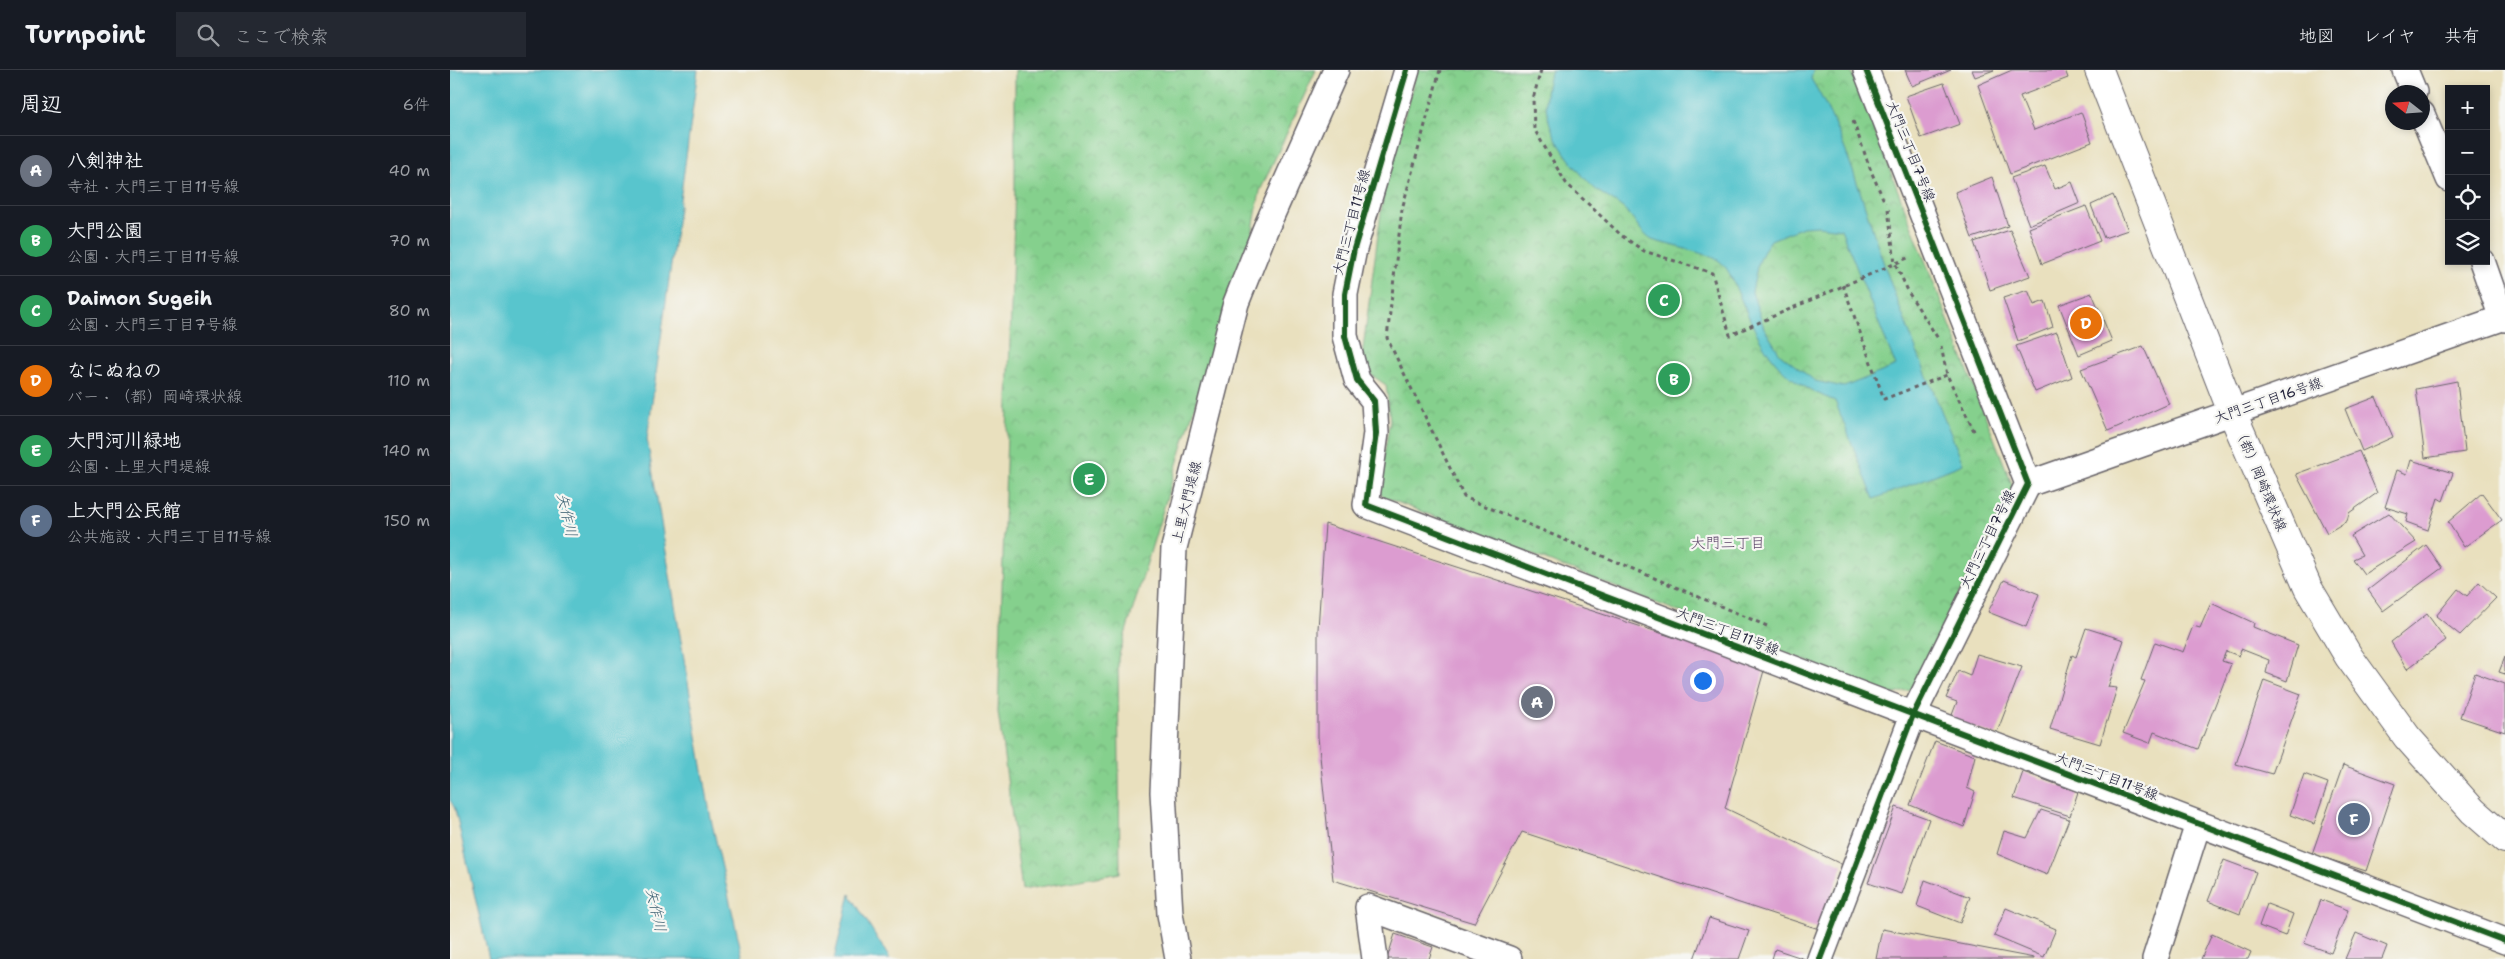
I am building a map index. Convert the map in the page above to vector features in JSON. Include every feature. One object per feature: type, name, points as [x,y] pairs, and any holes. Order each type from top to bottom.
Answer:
[{"type":"street","name":"上里大門堤線","points":[[1178,959],[1170,914],[1163,792],[1174,548],[1236,303],[1265,230],[1336,70]]},
{"type":"street","name":"大門三丁目11号線","points":[[1407,70],[1354,249],[1345,294],[1344,336],[1357,380],[1374,401],[1376,433],[1366,506],[2505,941]]},
{"type":"street","name":"大門三丁目7号線","points":[[1820,959],[1913,715],[2028,484],[1866,70]]},
{"type":"street","name":"（都）岡崎環状線","points":[[2098,70],[2232,412],[2308,588],[2350,657],[2407,737],[2473,811],[2505,839]]},
{"type":"street","points":[[2405,70],[2411,85]]},
{"type":"street","points":[[2429,130],[2447,175]]},
{"type":"street","points":[[2484,265],[2504,316]]},
{"type":"street","name":"大門三丁目16号線","points":[[2028,484],[2504,316]]},
{"type":"street","points":[[2155,959],[2198,824]]},
{"type":"street","points":[[1375,959],[1368,907],[1509,959]]},
{"type":"street","points":[[2501,959],[2505,949]]},
{"type":"path","points":[[1440,70],[1402,209],[1387,338],[1464,497],[1774,629]]},
{"type":"path","points":[[1541,70],[1533,99],[1534,129],[1566,183],[1622,236],[1644,252],[1712,273],[1730,335],[1889,265]]},
{"type":"path","points":[[1852,117],[1871,171],[1888,209],[1895,263],[1910,295],[1941,343],[1948,375],[1977,436]]},
{"type":"path","points":[[1843,286],[1872,371],[1884,399],[1948,375]]},
{"type":"green space","points":[[1015,70],[1316,70],[1260,191],[1251,241],[1227,300],[1118,658],[1120,873],[1022,890],[998,712],[1015,186]]},
{"type":"green space","points":[[1417,70],[1851,70],[2013,487],[1911,689],[1893,695],[1384,497],[1378,492],[1390,420],[1386,385],[1367,372],[1362,356],[1384,189]]},
{"type":"water","name":"矢作川","points":[[450,70],[698,70],[647,439],[711,819],[743,959],[489,959],[455,809],[450,800]]},
{"type":"water","points":[[1552,70],[1813,70],[1811,79],[1836,127],[1856,179],[1899,307],[1963,464],[1874,499],[1835,401],[1799,383],[1774,361],[1756,332],[1731,276],[1722,263],[1705,255],[1652,240],[1624,209],[1590,184],[1569,159],[1553,132],[1546,102],[1547,87]],"holes":[[[1818,226],[1841,229],[1896,366],[1844,387],[1815,381],[1780,354],[1764,328],[1752,292],[1757,267],[1764,250],[1771,240],[1803,227]]]},
{"type":"water","points":[[850,894],[890,959],[834,959]]},
{"type":"building","points":[[1905,70],[1951,70],[1912,86]]},
{"type":"building","points":[[1972,70],[1994,70],[1975,77]]},
{"type":"building","points":[[2012,70],[2065,70],[2068,78],[2020,96],[2034,130],[2081,112],[2092,142],[2010,174],[1978,85]]},
{"type":"building","points":[[1944,83],[1960,124],[1921,138],[1906,96]]},
{"type":"building","points":[[2045,166],[2055,189],[2072,182],[2080,203],[2029,225],[2011,178]]},
{"type":"building","points":[[1992,177],[2008,226],[1972,238],[1955,192]]},
{"type":"building","points":[[2113,195],[2128,230],[2104,238],[2091,205]]},
{"type":"building","points":[[2086,206],[2100,241],[2042,264],[2029,228]]},
{"type":"building","points":[[2010,230],[2030,276],[1990,290],[1974,242]]},
{"type":"building","points":[[2028,290],[2034,305],[2045,301],[2053,327],[2018,341],[2003,298]]},
{"type":"building","points":[[2092,293],[2112,341],[2079,355],[2059,305]]},
{"type":"building","points":[[2057,332],[2072,377],[2035,392],[2016,346]]},
{"type":"building","points":[[2143,346],[2169,404],[2108,431],[2081,369]]},
{"type":"building","points":[[2457,381],[2465,452],[2425,458],[2416,389]]},
{"type":"building","points":[[2376,397],[2393,437],[2362,451],[2345,409]]},
{"type":"building","points":[[2359,451],[2377,493],[2349,513],[2347,521],[2327,533],[2296,474]]},
{"type":"building","points":[[2411,460],[2453,473],[2443,501],[2438,498],[2428,530],[2406,522],[2408,514],[2385,507],[2397,470],[2407,474]]},
{"type":"building","points":[[2482,493],[2502,520],[2464,547],[2448,522]]},
{"type":"building","points":[[2389,513],[2416,542],[2364,574],[2353,559],[2362,555],[2351,536]]},
{"type":"building","points":[[1325,524],[1765,667],[1725,808],[1843,865],[1819,929],[1522,832],[1474,923],[1333,880],[1318,737],[1318,629]]},
{"type":"building","points":[[2426,545],[2442,568],[2383,611],[2368,590]]},
{"type":"building","points":[[2004,580],[2039,594],[2026,627],[1988,612]]},
{"type":"building","points":[[2479,582],[2496,598],[2460,635],[2436,616],[2458,589],[2467,596]]},
{"type":"building","points":[[2211,603],[2254,623],[2253,627],[2298,645],[2287,681],[2266,673],[2269,660],[2241,649],[2239,656],[2226,651],[2222,661],[2231,664],[2198,749],[2154,732],[2150,743],[2123,733],[2145,681],[2141,680],[2155,642],[2183,652],[2193,626],[2200,628]]},
{"type":"building","points":[[2427,614],[2446,640],[2407,669],[2391,642]]},
{"type":"building","points":[[2086,628],[2124,640],[2108,687],[2117,688],[2100,744],[2050,729],[2072,655],[2076,657]]},
{"type":"building","points":[[1977,654],[2022,667],[1996,735],[1950,720],[1957,702],[1946,698],[1958,671],[1970,676]]},
{"type":"building","points":[[2505,657],[2505,674],[2499,672]]},
{"type":"building","points":[[2475,673],[2505,684],[2505,732],[2460,717]]},
{"type":"building","points":[[2264,680],[2301,694],[2272,774],[2236,764]]},
{"type":"building","points":[[1935,741],[1975,756],[1967,788],[1975,792],[1964,827],[1910,805]]},
{"type":"building","points":[[2343,765],[2395,784],[2366,871],[2312,854]]},
{"type":"building","points":[[2023,772],[2078,792],[2070,816],[2014,798]]},
{"type":"building","points":[[2304,774],[2328,783],[2314,824],[2290,815]]},
{"type":"building","points":[[1896,807],[1929,819],[1902,894],[1868,883]]},
{"type":"building","points":[[2041,810],[2069,819],[2047,875],[1997,854],[2004,831],[2027,838]]},
{"type":"building","points":[[2224,860],[2256,872],[2240,914],[2208,901]]},
{"type":"building","points":[[1925,880],[1970,897],[1960,923],[1917,906]]},
{"type":"building","points":[[2321,900],[2348,910],[2331,953],[2304,943]]},
{"type":"building","points":[[2267,904],[2293,914],[2285,936],[2259,926]]},
{"type":"building","points":[[2006,908],[2056,929],[2044,957],[1994,936]]},
{"type":"building","points":[[1709,918],[1749,931],[1739,959],[1694,959]]},
{"type":"building","points":[[1882,929],[2034,958],[2034,959],[1876,959]]},
{"type":"building","points":[[2356,933],[2387,946],[2382,959],[2345,959]]},
{"type":"building","points":[[1395,934],[1433,947],[1429,959],[1387,959]]},
{"type":"building","points":[[2212,934],[2251,952],[2248,959],[2201,959]]},
{"type":"building","points":[[1775,949],[1805,959],[1772,959]]},
{"type":"cycle path","points":[[1407,70],[1354,249],[1345,294],[1345,336],[1357,380],[1374,401],[1376,433],[1366,505],[2505,941]]},
{"type":"cycle path","points":[[1820,959],[1913,715],[2028,484],[1866,70]]},
{"type":"place","name":"Daimon Sugeih","points":[[1664,300]]},
{"type":"place","name":"なにぬねの","points":[[2086,323]]},
{"type":"place","name":"大門公園","points":[[1674,379]]},
{"type":"place","name":"大門河川緑地","points":[[1089,479]]},
{"type":"place","name":"八剣神社","points":[[1537,702]]},
{"type":"place","name":"上大門公民館","points":[[2354,819]]},
{"type":"district","name":"大門三丁目","points":[[1728,543]]}]
